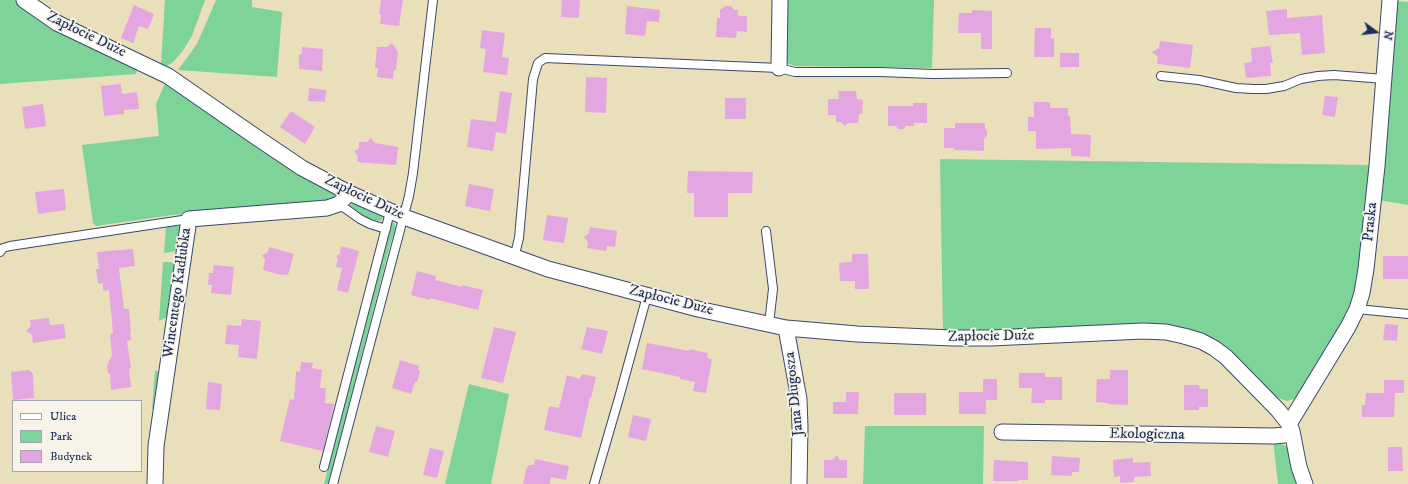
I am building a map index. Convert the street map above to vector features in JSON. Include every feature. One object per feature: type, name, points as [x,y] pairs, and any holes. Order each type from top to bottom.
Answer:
[{"type":"street","name":"Zapłocie Duże","points":[[24,0],[57,23],[168,76],[302,168],[344,199],[390,212],[548,269],[698,309],[786,328],[857,334],[953,338],[991,338],[1143,331],[1178,334],[1201,341],[1226,357],[1274,405],[1290,428],[1299,467],[1305,484]]},
{"type":"street","points":[[779,68],[780,0]]},
{"type":"street","name":"Praska","points":[[1290,428],[1348,327],[1357,309],[1362,293],[1366,269],[1390,0]]},
{"type":"street","name":"Wincentego Kadłubka","points":[[154,484],[156,446],[189,219],[327,208],[344,199]]},
{"type":"street","name":"Jana Długosza","points":[[786,328],[798,399],[800,427],[799,484]]},
{"type":"street","name":"Ekologiczna","points":[[1002,432],[1274,436],[1284,435],[1290,428]]},
{"type":"lane","points":[[333,484],[404,217],[413,174],[433,0]]},
{"type":"lane","points":[[514,258],[519,238],[533,79],[538,63],[545,58],[779,68],[795,72],[880,72],[933,74],[1007,72]]},
{"type":"lane","points":[[1161,76],[1199,80],[1236,88],[1253,89],[1266,89],[1284,86],[1301,79],[1318,76],[1334,75],[1384,79]]},
{"type":"lane","points":[[344,199],[360,219],[386,229]]},
{"type":"lane","points":[[324,467],[390,212]]},
{"type":"lane","points":[[0,252],[3,248],[10,246],[189,219]]},
{"type":"lane","points":[[766,230],[773,289],[769,324]]},
{"type":"lane","points":[[594,484],[646,296]]},
{"type":"lane","points":[[1357,309],[1408,314]]},
{"type":"green space","points":[[0,0],[16,0],[39,17],[138,65],[136,74],[0,84]]},
{"type":"green space","points":[[165,0],[205,0],[192,36],[182,52],[167,66],[161,64]]},
{"type":"green space","points":[[216,0],[252,0],[252,7],[282,12],[277,77],[178,70],[197,44]]},
{"type":"green space","points":[[783,0],[934,0],[932,68],[795,66],[787,63],[782,55]]},
{"type":"green space","points":[[1396,1],[1408,2],[1408,205],[1378,200]]},
{"type":"green space","points":[[166,81],[339,194],[334,200],[173,215],[96,226],[93,223],[82,145],[159,136],[156,104]]},
{"type":"green space","points":[[940,159],[1370,165],[1361,269],[1351,308],[1301,395],[1287,401],[1278,398],[1203,336],[943,333]]},
{"type":"green space","points":[[358,203],[383,216],[382,220],[379,221],[364,218],[347,206]]},
{"type":"green space","points":[[394,223],[396,227],[390,245],[329,484],[324,484],[390,225]]},
{"type":"green space","points":[[166,226],[179,226],[182,230],[182,245],[177,251],[164,253]]},
{"type":"green space","points":[[163,262],[171,262],[176,265],[169,316],[159,321]]},
{"type":"green space","points":[[155,370],[160,373],[156,407],[152,409]]},
{"type":"green space","points":[[469,384],[509,394],[491,484],[445,484]]},
{"type":"green space","points":[[865,426],[984,426],[983,484],[863,484]]},
{"type":"green space","points":[[1273,440],[1286,446],[1292,457],[1300,484],[1278,484]]},
{"type":"building","points":[[381,0],[403,0],[399,26],[380,24],[381,15],[379,14]]},
{"type":"building","points":[[562,0],[580,0],[579,18],[561,17]]},
{"type":"building","points":[[134,5],[154,14],[148,29],[139,26],[133,43],[121,38]]},
{"type":"building","points":[[627,6],[660,10],[659,22],[647,21],[645,36],[625,34]]},
{"type":"building","points":[[725,6],[731,6],[734,10],[738,10],[738,16],[747,16],[747,32],[737,31],[736,38],[716,37],[717,18],[720,18],[720,10]]},
{"type":"building","points":[[1287,9],[1287,18],[1322,15],[1325,53],[1302,55],[1300,33],[1269,35],[1266,11]]},
{"type":"building","points":[[972,10],[992,11],[992,49],[981,49],[981,33],[958,33],[959,13],[972,13]]},
{"type":"building","points":[[1035,28],[1051,28],[1051,38],[1054,38],[1054,57],[1034,57]]},
{"type":"building","points":[[482,30],[505,33],[502,57],[509,58],[507,75],[483,72],[486,49],[480,48]]},
{"type":"building","points":[[1160,41],[1193,45],[1190,68],[1157,64],[1158,57],[1152,52],[1159,48]]},
{"type":"building","points":[[392,43],[398,52],[396,70],[394,70],[393,79],[377,77],[378,68],[375,68],[377,47],[387,47]]},
{"type":"building","points":[[1270,46],[1273,63],[1270,63],[1271,76],[1246,78],[1244,63],[1252,62],[1251,48]]},
{"type":"building","points":[[302,47],[323,49],[322,71],[299,69],[299,54],[302,54]]},
{"type":"building","points":[[1060,53],[1079,53],[1079,67],[1060,67]]},
{"type":"building","points":[[586,77],[607,78],[606,113],[585,112]]},
{"type":"building","points":[[121,84],[122,94],[137,92],[139,109],[124,110],[124,114],[104,116],[101,86]]},
{"type":"building","points":[[309,88],[326,90],[325,102],[308,101]]},
{"type":"building","points":[[500,91],[512,93],[506,134],[496,132],[493,151],[467,147],[471,119],[496,122]]},
{"type":"building","points":[[838,91],[856,91],[857,99],[863,100],[862,114],[859,114],[858,123],[848,123],[845,126],[841,122],[836,122],[836,115],[828,115],[828,99],[839,99]]},
{"type":"building","points":[[1325,96],[1338,97],[1335,117],[1322,115]]},
{"type":"building","points":[[725,98],[746,98],[746,119],[725,119]]},
{"type":"building","points":[[1034,102],[1050,102],[1050,108],[1068,108],[1071,134],[1091,135],[1090,157],[1071,156],[1071,148],[1036,149],[1036,131],[1028,131],[1028,117],[1034,117]]},
{"type":"building","points":[[913,103],[927,103],[927,123],[914,123],[914,126],[906,126],[904,129],[898,129],[896,126],[888,126],[888,106],[913,106]]},
{"type":"building","points":[[43,104],[46,126],[25,129],[22,107]]},
{"type":"building","points":[[291,111],[315,127],[305,144],[280,127]]},
{"type":"building","points":[[955,123],[985,123],[987,136],[984,139],[984,151],[954,150],[955,148],[944,148],[944,128],[955,128]]},
{"type":"building","points":[[371,138],[375,143],[398,147],[396,165],[357,162],[358,156],[354,152],[359,148],[359,142],[367,142]]},
{"type":"building","points":[[688,171],[753,172],[752,193],[728,193],[728,217],[694,217],[694,193],[687,193]]},
{"type":"building","points":[[469,184],[494,189],[490,211],[465,206]]},
{"type":"building","points":[[64,189],[66,210],[38,214],[35,192]]},
{"type":"building","points":[[547,215],[568,218],[564,243],[543,240]]},
{"type":"building","points":[[590,227],[617,231],[615,247],[607,246],[606,251],[587,248],[588,242],[584,237],[589,233]]},
{"type":"building","points":[[341,246],[359,251],[348,293],[337,290],[342,268],[336,267],[338,259],[336,256],[340,254]]},
{"type":"building","points":[[269,247],[294,254],[288,275],[281,275],[263,270],[265,260],[262,255],[268,252]]},
{"type":"building","points":[[133,249],[135,266],[119,268],[124,309],[129,309],[131,340],[127,341],[131,368],[129,369],[131,387],[111,390],[110,374],[108,373],[107,366],[112,355],[110,334],[113,333],[109,290],[103,291],[103,283],[98,284],[96,269],[99,269],[97,252]]},
{"type":"building","points":[[852,254],[868,254],[869,289],[855,289],[855,281],[840,281],[839,263],[852,262]]},
{"type":"building","points":[[1383,256],[1408,256],[1408,279],[1383,279]]},
{"type":"building","points":[[214,265],[234,267],[231,295],[211,293],[212,285],[208,285],[209,273],[213,273]]},
{"type":"building","points":[[417,271],[436,276],[435,280],[462,287],[462,285],[483,290],[478,310],[430,298],[430,300],[411,295]]},
{"type":"building","points":[[49,318],[50,325],[64,324],[66,338],[33,343],[32,335],[26,331],[31,326],[30,320]]},
{"type":"building","points":[[242,319],[261,321],[257,359],[238,357],[239,345],[225,344],[227,325],[241,326]]},
{"type":"building","points":[[1385,324],[1398,325],[1397,341],[1383,340]]},
{"type":"building","points":[[494,327],[516,332],[503,383],[481,378]]},
{"type":"building","points":[[587,327],[608,331],[602,354],[581,349]]},
{"type":"building","points":[[647,343],[708,353],[707,358],[712,359],[706,393],[693,391],[695,382],[680,379],[680,377],[642,369]]},
{"type":"building","points":[[400,360],[419,366],[418,370],[420,371],[417,382],[415,382],[411,394],[392,388]]},
{"type":"building","points":[[301,362],[313,363],[312,368],[322,370],[320,388],[326,388],[325,403],[334,404],[323,451],[280,441],[290,399],[294,400],[296,371],[300,372]]},
{"type":"building","points":[[29,370],[33,374],[34,398],[13,400],[11,372]]},
{"type":"building","points":[[1110,370],[1128,370],[1128,405],[1096,402],[1097,379],[1110,379]]},
{"type":"building","points":[[1019,373],[1045,373],[1045,377],[1062,377],[1062,400],[1045,400],[1045,403],[1031,403],[1032,388],[1019,388]]},
{"type":"building","points":[[582,374],[596,377],[581,438],[544,430],[549,406],[559,408],[567,375],[580,379]]},
{"type":"building","points":[[983,379],[997,379],[997,400],[986,400],[986,414],[959,414],[959,392],[983,392]]},
{"type":"building","points":[[1384,380],[1404,380],[1404,393],[1395,393],[1394,417],[1362,417],[1362,405],[1365,405],[1366,393],[1384,393]]},
{"type":"building","points":[[208,382],[222,384],[220,410],[206,409]]},
{"type":"building","points":[[1184,385],[1199,385],[1200,389],[1208,389],[1208,407],[1199,407],[1199,410],[1184,410]]},
{"type":"building","points":[[846,392],[859,392],[858,414],[833,414],[833,402],[846,402]]},
{"type":"building","points":[[894,393],[926,393],[926,415],[894,415]]},
{"type":"building","points":[[633,415],[651,419],[646,441],[628,437]]},
{"type":"building","points":[[376,426],[395,431],[388,457],[369,452]]},
{"type":"building","points":[[1388,447],[1402,447],[1403,471],[1388,471]]},
{"type":"building","points":[[430,448],[444,451],[437,478],[423,475]]},
{"type":"building","points":[[837,455],[840,460],[847,460],[847,478],[824,478],[824,460],[832,460]]},
{"type":"building","points":[[1052,456],[1080,458],[1079,472],[1072,472],[1072,476],[1051,475]]},
{"type":"building","points":[[1133,458],[1133,463],[1150,462],[1151,476],[1134,477],[1134,482],[1120,483],[1120,476],[1114,477],[1113,460]]},
{"type":"building","points":[[535,459],[569,466],[566,480],[551,477],[550,484],[523,484],[526,470],[529,465],[534,465]]},
{"type":"building","points":[[994,460],[1028,462],[1028,480],[993,481]]}]
